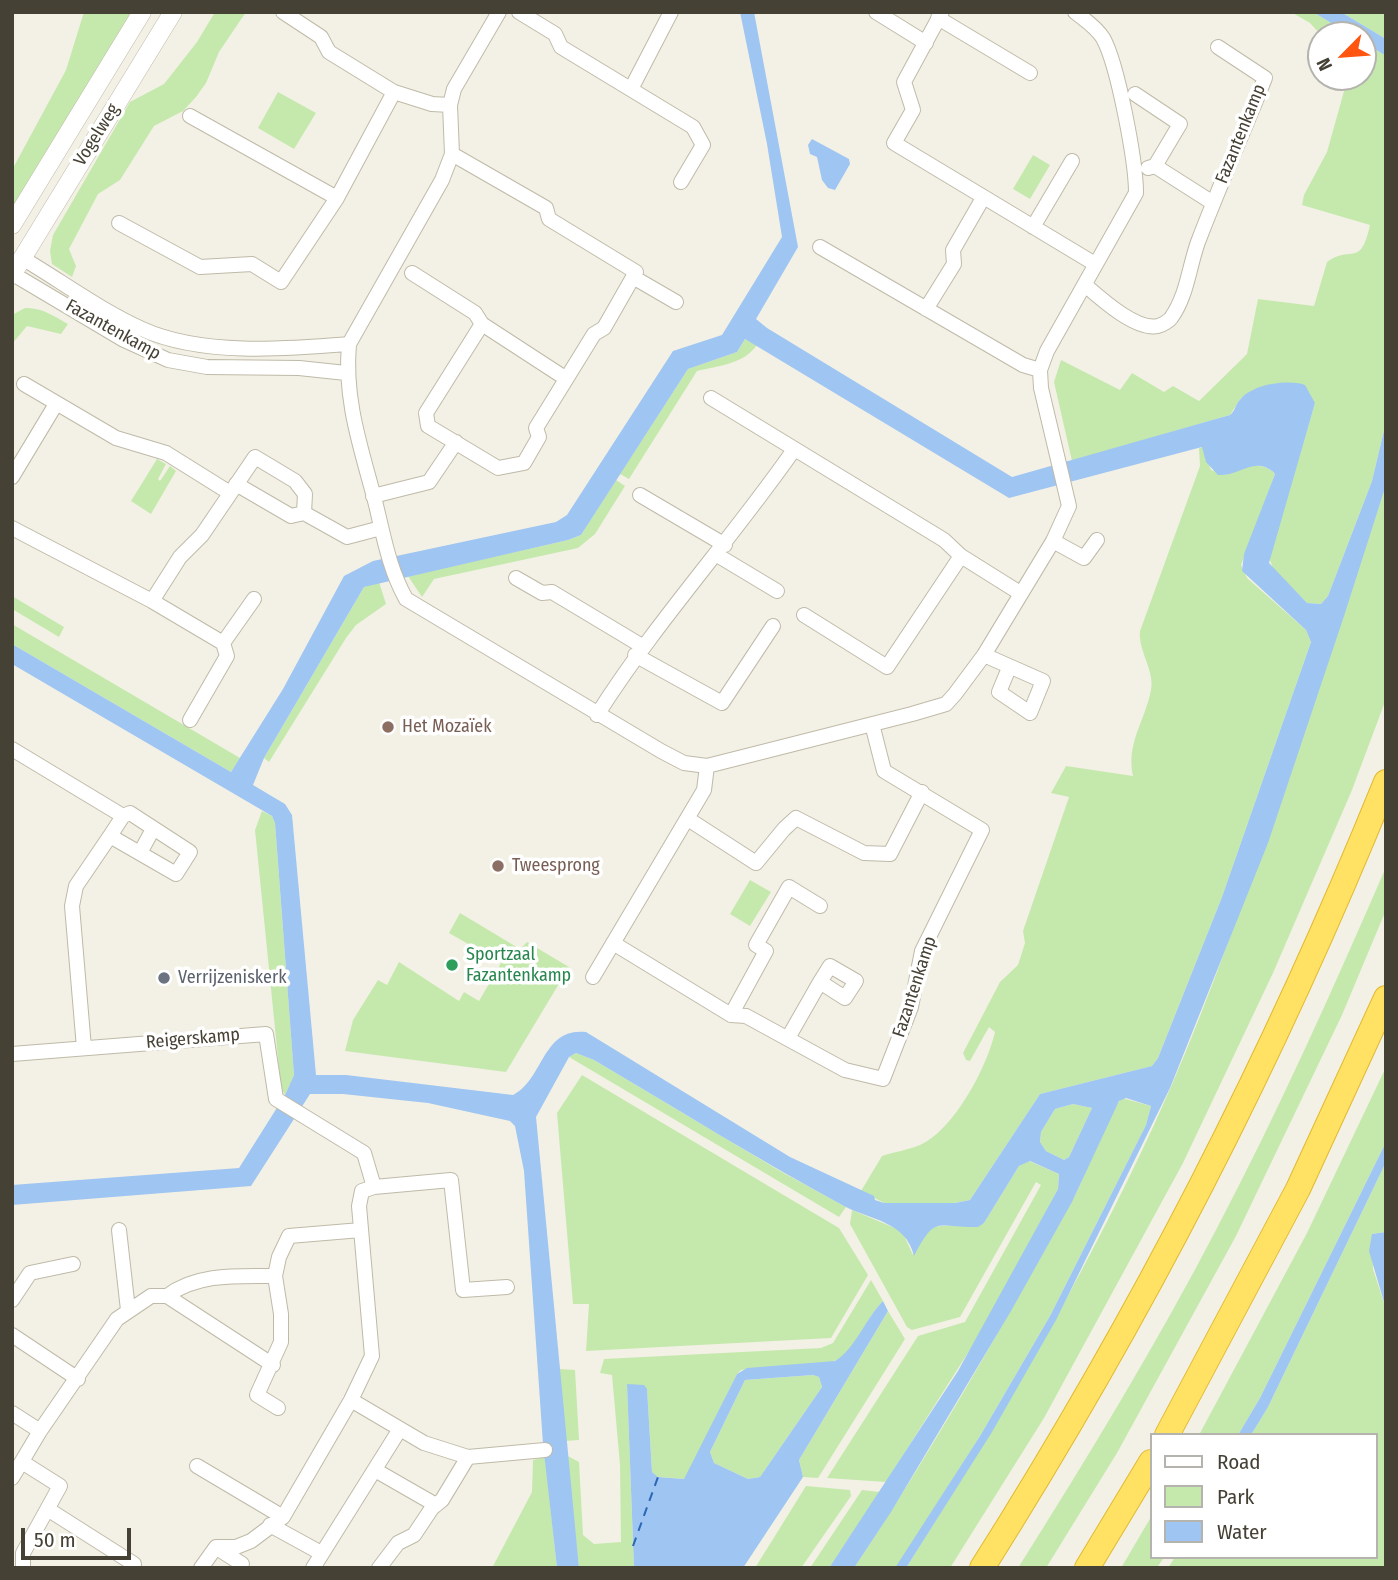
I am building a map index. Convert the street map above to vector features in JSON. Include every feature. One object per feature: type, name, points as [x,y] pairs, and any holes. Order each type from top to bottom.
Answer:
[{"type":"highway","points":[[982,1568],[1091,1389],[1227,1140],[1324,932],[1386,782]]},
{"type":"highway","points":[[1168,1433],[1292,1200],[1386,998]]},
{"type":"highway","points":[[1087,1568],[1150,1464]]},
{"type":"street","name":"Vogelweg","points":[[12,225],[142,12]]},
{"type":"street","name":"Vogelweg","points":[[14,267],[173,12]]},
{"type":"street","points":[[283,12],[321,37],[329,52],[394,92],[432,104],[450,105]]},
{"type":"street","points":[[499,12],[454,89],[450,105],[452,154],[442,180],[349,344],[346,373],[349,406],[387,554],[398,584],[407,599],[597,715],[684,763],[707,766],[946,704],[984,655],[1053,541],[1069,506],[1041,388],[1040,370],[1047,351],[1136,193],[1136,172],[1110,56],[1102,37],[1075,12]]},
{"type":"street","points":[[519,12],[555,34],[561,47],[693,127],[703,145],[681,182]]},
{"type":"street","points":[[631,89],[671,12]]},
{"type":"street","points":[[876,12],[926,43]]},
{"type":"street","points":[[1092,25],[1101,12]]},
{"type":"street","points":[[1030,73],[940,15],[904,82],[913,110],[894,144],[1095,264]]},
{"type":"street","name":"Fazantenkamp","points":[[1085,285],[1118,312],[1147,326],[1158,326],[1170,320],[1183,293],[1191,261],[1213,202],[1265,78],[1218,47]]},
{"type":"street","points":[[119,223],[200,267],[252,264],[282,282],[337,198],[394,92]]},
{"type":"street","points":[[1135,94],[1180,124],[1155,166],[1136,172]]},
{"type":"street","points":[[190,116],[337,198]]},
{"type":"street","points":[[452,154],[546,208],[549,219],[636,272],[604,328],[594,334],[565,378],[536,428],[539,437],[524,463],[498,468],[429,426],[426,413],[482,324]]},
{"type":"street","points":[[1033,227],[1072,161]]},
{"type":"street","name":"Fazantenkamp","points":[[1155,166],[1213,202]]},
{"type":"street","points":[[926,309],[954,264],[953,250],[984,198]]},
{"type":"street","points":[[820,247],[1023,365],[1040,370]]},
{"type":"street","name":"Fazantenkamp","points":[[14,267],[141,329],[167,338],[229,347],[299,348],[349,344]]},
{"type":"street","name":"Fazantenkamp","points":[[14,267],[124,340],[168,360],[207,368],[299,368],[346,373]]},
{"type":"street","points":[[412,273],[475,313],[482,324],[565,378]]},
{"type":"street","points":[[633,277],[676,302]]},
{"type":"street","points":[[24,384],[116,438],[166,453],[291,516],[304,513],[347,537],[381,528]]},
{"type":"street","points":[[711,398],[785,440],[793,451],[944,540],[961,556],[1020,593]]},
{"type":"street","points":[[12,477],[57,404]]},
{"type":"street","points":[[373,496],[429,482],[456,442]]},
{"type":"street","points":[[597,715],[639,651],[721,550],[793,451]]},
{"type":"street","points":[[152,601],[180,556],[195,545],[255,457],[295,481],[305,494],[304,513]]},
{"type":"street","points":[[640,495],[777,591]]},
{"type":"street","points":[[12,528],[152,601],[223,643],[227,656],[190,720]]},
{"type":"street","points":[[1053,541],[1084,558],[1097,540]]},
{"type":"street","points":[[804,615],[887,667],[961,556]]},
{"type":"street","points":[[516,578],[542,593],[552,592],[722,703],[773,626]]},
{"type":"street","points":[[223,643],[254,599]]},
{"type":"street","points":[[984,655],[1010,668]]},
{"type":"street","name":"Fazantenkamp","points":[[613,943],[731,1015],[746,1016],[845,1070],[883,1079],[911,1007],[922,951],[982,830],[884,771],[872,724]]},
{"type":"street","points":[[14,752],[123,816]]},
{"type":"street","points":[[593,977],[704,790],[707,766]]},
{"type":"street","points":[[688,819],[756,863],[783,828],[796,818],[864,853],[890,854],[922,792]]},
{"type":"street","points":[[84,1048],[72,906],[76,886],[123,816],[130,813],[190,852],[176,874],[110,836]]},
{"type":"street","points":[[140,853],[153,828]]},
{"type":"street","points":[[731,1015],[766,951],[756,945],[789,887],[820,906]]},
{"type":"street","points":[[788,1038],[820,982]]},
{"type":"street","name":"Reigerskamp","points":[[12,1054],[266,1034],[276,1099],[364,1153],[374,1187]]},
{"type":"street","points":[[216,1547],[236,1547],[251,1541],[283,1517],[351,1400],[372,1356],[359,1206],[362,1191],[374,1187],[451,1180],[463,1290],[507,1287]]},
{"type":"street","points":[[119,1230],[128,1310]]},
{"type":"street","points":[[278,1408],[257,1395],[281,1342],[281,1314],[275,1276],[279,1257],[289,1236],[362,1230]]},
{"type":"street","points":[[12,1300],[30,1273],[73,1264]]},
{"type":"street","points":[[167,1296],[181,1285],[201,1280],[275,1276]]},
{"type":"street","points":[[12,1478],[40,1431],[117,1319],[151,1296],[167,1296],[273,1364]]},
{"type":"street","points":[[12,1335],[78,1378]]},
{"type":"street","points":[[351,1400],[424,1443],[468,1457],[545,1450]]},
{"type":"street","points":[[12,1413],[40,1431]]},
{"type":"street","points":[[313,1568],[400,1429]]},
{"type":"street","points":[[379,1568],[398,1543],[414,1535],[468,1457]]},
{"type":"street","points":[[22,1462],[60,1486],[23,1553],[23,1568]]},
{"type":"street","points":[[197,1466],[283,1517]]},
{"type":"street","points":[[375,1470],[436,1505]]},
{"type":"street","points":[[48,1510],[134,1564],[132,1568]]},
{"type":"street","points":[[270,1525],[321,1553]]},
{"type":"street","points":[[216,1547],[242,1564]]},
{"type":"street","points":[[201,1568],[216,1547]]},
{"type":"green space","points":[[84,12],[133,12],[12,216],[12,170],[66,70]]},
{"type":"green space","points":[[215,12],[246,12],[219,52],[206,83],[196,97],[183,111],[154,126],[120,180],[98,194],[69,249],[76,266],[72,277],[52,264],[50,251],[53,235],[130,102],[164,84],[197,42]]},
{"type":"green space","points":[[1291,12],[1313,12],[1328,21],[1307,21]]},
{"type":"green space","points":[[1341,12],[1386,12],[1386,39],[1377,34],[1377,21],[1356,21]]},
{"type":"green space","points":[[1377,51],[1386,56],[1386,422],[1372,481],[1328,596],[1321,604],[1307,603],[1273,569],[1269,557],[1315,403],[1279,383],[1253,390],[1241,398],[1230,415],[1072,461],[1054,382],[1061,360],[1120,390],[1132,373],[1164,392],[1173,386],[1199,401],[1247,354],[1258,299],[1314,306],[1327,262],[1359,251],[1363,247],[1370,225],[1302,205],[1304,195],[1327,152],[1344,91],[1377,91]]},
{"type":"green space","points":[[278,92],[316,113],[294,149],[258,128]]},
{"type":"green space","points":[[1033,155],[1050,165],[1030,199],[1013,189]]},
{"type":"green space","points":[[25,308],[42,311],[68,324],[61,334],[27,326],[12,344],[12,315]]},
{"type":"green space","points":[[745,339],[757,345],[745,356],[730,363],[697,371],[629,479],[620,474],[688,369],[737,352]]},
{"type":"green space","points":[[1203,447],[1211,470],[1225,475],[1257,466],[1269,469],[1275,474],[1241,565],[1247,578],[1306,630],[1311,642],[1222,897],[1158,1058],[1152,1066],[1040,1094],[970,1200],[955,1203],[884,1203],[861,1191],[882,1156],[915,1147],[933,1137],[957,1112],[985,1062],[995,1032],[989,1027],[970,1061],[966,1060],[963,1053],[1000,982],[1018,965],[1025,943],[1023,931],[1069,797],[1051,793],[1066,766],[1133,776],[1134,742],[1152,683],[1141,646],[1140,631],[1200,466],[1199,448]]},
{"type":"green space","points":[[157,459],[166,464],[158,479],[160,481],[170,466],[176,471],[151,514],[131,501]]},
{"type":"green space","points":[[616,480],[625,486],[595,534],[578,548],[434,579],[422,597],[408,576],[581,535]]},
{"type":"green space","points":[[1386,485],[1386,699],[1352,790],[1273,973],[1183,1163],[1044,1418],[950,1568],[906,1568],[1006,1405],[1068,1295],[1127,1182],[1170,1089],[1242,905]]},
{"type":"green space","points":[[379,582],[386,604],[356,625],[346,638],[269,762],[264,758],[364,587]]},
{"type":"green space","points":[[12,596],[64,627],[59,637],[12,609]]},
{"type":"green space","points":[[12,624],[240,758],[231,772],[12,644]]},
{"type":"green space","points":[[262,811],[272,816],[275,823],[294,1075],[285,1095],[281,1088],[255,830]]},
{"type":"green space","points":[[1386,867],[1386,910],[1342,1015],[1236,1236],[1117,1453],[1046,1568],[1018,1568],[1121,1400],[1217,1228],[1305,1049]]},
{"type":"green space","points":[[750,880],[771,892],[750,926],[730,914]]},
{"type":"green space","points":[[460,913],[520,949],[527,942],[569,967],[506,1072],[345,1051],[353,1020],[378,980],[387,985],[399,962],[459,1001],[464,992],[479,1001],[501,963],[449,933]]},
{"type":"green space","points":[[576,1053],[594,1060],[780,1171],[846,1207],[839,1217],[569,1057]]},
{"type":"green space","points":[[1386,1067],[1386,1142],[1260,1398],[1239,1433],[1200,1433],[1307,1233]]},
{"type":"green space","points":[[582,1075],[839,1228],[868,1275],[831,1338],[586,1351],[589,1304],[573,1304],[557,1113]]},
{"type":"green space","points":[[1122,1098],[1151,1106],[1146,1125],[1050,1316],[980,1436],[897,1567],[854,1568],[912,1478],[993,1341],[1071,1203],[1107,1121]]},
{"type":"green space","points":[[1073,1104],[1092,1108],[1069,1157],[1064,1160],[1046,1151],[1040,1142],[1041,1132],[1055,1109]]},
{"type":"green space","points":[[1029,1161],[1059,1174],[1058,1189],[983,1329],[886,1482],[827,1478],[918,1336],[965,1322],[1041,1185],[1036,1182],[960,1317],[912,1330],[907,1327],[850,1224],[852,1210],[902,1231],[913,1255],[924,1235],[932,1228],[984,1223],[1019,1166]]},
{"type":"green space","points":[[1386,1162],[1386,1232],[1372,1234],[1373,1269],[1386,1309],[1386,1568],[1168,1568],[1174,1559],[1377,1559],[1377,1433],[1252,1433],[1268,1407]]},
{"type":"green space","points":[[871,1280],[883,1301],[845,1355],[826,1363],[741,1370],[737,1374],[685,1479],[658,1477],[652,1472],[647,1390],[627,1384],[634,1568],[579,1568],[566,1455],[579,1462],[583,1535],[594,1544],[621,1542],[620,1465],[612,1375],[600,1373],[604,1359],[821,1348],[833,1343]]},
{"type":"green space","points":[[888,1311],[905,1339],[818,1478],[803,1477],[799,1460]]},
{"type":"green space","points":[[559,1369],[575,1370],[579,1440],[565,1441]]},
{"type":"green space","points":[[813,1375],[819,1377],[822,1387],[760,1477],[748,1479],[714,1463],[710,1452],[745,1380]]},
{"type":"green space","points":[[545,1457],[557,1568],[492,1568],[532,1492],[533,1460]]},
{"type":"green space","points":[[806,1486],[850,1490],[851,1496],[801,1568],[755,1568]]},
{"type":"green space","points":[[862,1490],[880,1492],[829,1568],[810,1568]]},
{"type":"green space","points":[[1150,1519],[1150,1559],[1163,1559],[1157,1568],[1121,1568]]},
{"type":"water","points":[[740,12],[754,12],[798,247],[756,319],[1012,477],[1230,415],[1245,395],[1260,387],[1279,383],[1305,385],[1315,403],[1269,563],[1307,603],[1321,604],[1328,596],[1372,481],[1386,422],[1386,485],[1268,843],[1170,1088],[1056,1320],[992,1432],[906,1568],[895,1568],[980,1436],[1050,1316],[1146,1125],[1151,1106],[1126,1098],[1119,1101],[1072,1202],[1011,1311],[891,1512],[854,1568],[829,1568],[958,1371],[1058,1189],[1059,1174],[1030,1161],[1019,1166],[984,1223],[978,1227],[939,1226],[927,1234],[914,1256],[910,1244],[895,1228],[812,1189],[594,1060],[576,1053],[569,1057],[536,1117],[579,1568],[557,1568],[543,1444],[524,1171],[515,1126],[510,1121],[428,1103],[343,1094],[310,1094],[251,1186],[12,1205],[12,1185],[239,1168],[285,1095],[294,1075],[275,823],[272,816],[12,664],[12,644],[231,772],[283,689],[344,576],[373,561],[556,522],[567,515],[673,351],[722,335],[782,237],[767,144]],"holes":[[[745,339],[1009,498],[1202,447],[1206,462],[1218,475],[1254,466],[1268,468],[1275,474],[1244,554],[1242,571],[1306,630],[1311,642],[1222,897],[1158,1058],[1152,1066],[1040,1094],[970,1200],[955,1203],[884,1203],[875,1200],[874,1196],[790,1157],[586,1032],[560,1037],[531,1078],[513,1095],[346,1075],[316,1075],[292,815],[285,804],[253,785],[264,758],[364,587],[581,535],[688,369],[737,352]],[[1073,1104],[1092,1108],[1069,1157],[1064,1160],[1046,1151],[1040,1142],[1041,1132],[1055,1109]]]},
{"type":"water","points":[[1313,12],[1341,12],[1356,21],[1328,21]]},
{"type":"water","points":[[1377,34],[1386,39],[1386,56],[1377,51]]},
{"type":"water","points":[[812,139],[849,159],[850,164],[835,190],[828,188],[822,180],[817,157],[810,154],[808,145]]},
{"type":"water","points":[[1386,1142],[1386,1162],[1268,1407],[1252,1433],[1239,1433],[1260,1398]]},
{"type":"water","points":[[1386,1232],[1386,1309],[1369,1251],[1372,1234]]},
{"type":"water","points":[[883,1301],[888,1311],[799,1460],[803,1477],[743,1568],[634,1568],[627,1384],[644,1385],[647,1389],[652,1472],[658,1477],[684,1479],[737,1374],[747,1368],[835,1361],[849,1349]],"holes":[[[813,1375],[819,1377],[822,1387],[760,1477],[748,1479],[714,1463],[710,1452],[745,1380]]]},
{"type":"ferry route","points":[[633,1546],[658,1477]]},
{"type":"place","name":"Het Mozaïek","points":[[388,727]]},
{"type":"place","name":"Tweesprong","points":[[498,866]]},
{"type":"place","name":"Sportzaal Fazantenkamp","points":[[452,965]]},
{"type":"place","name":"Verrijzeniskerk","points":[[164,978]]}]
